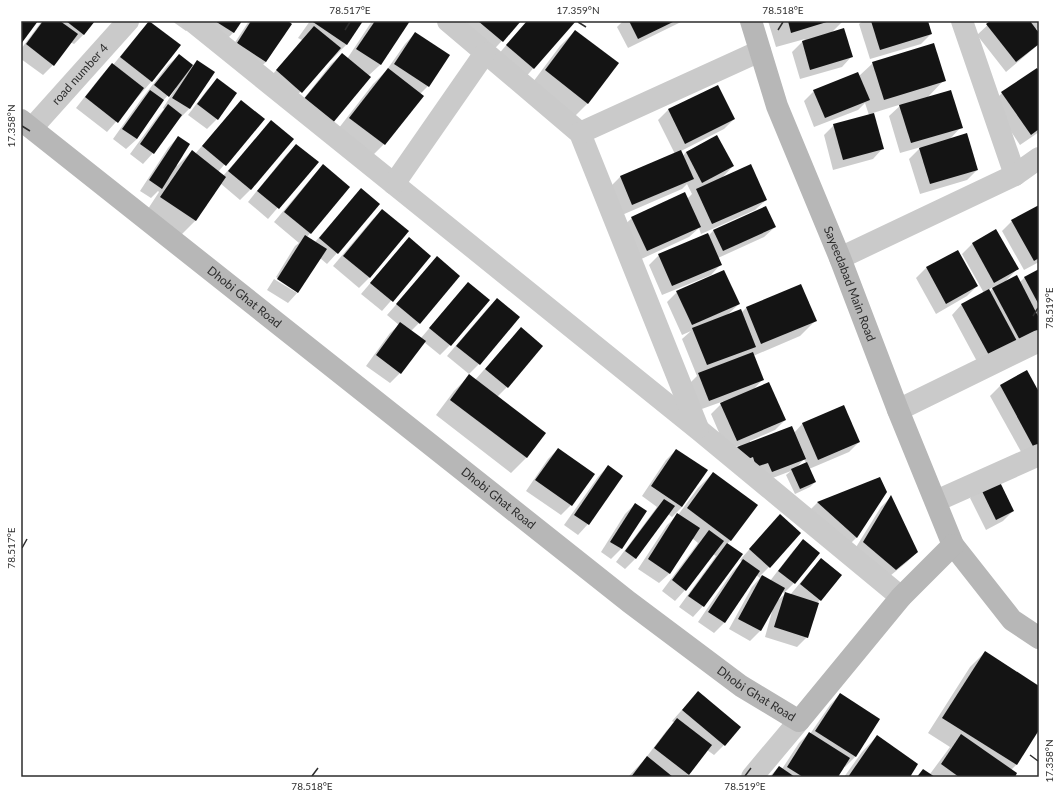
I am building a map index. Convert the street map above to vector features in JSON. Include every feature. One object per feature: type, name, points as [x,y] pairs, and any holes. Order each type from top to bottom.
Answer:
[{"type":"main road","name":"Sayeedabad Main Road","points":[[751,21],[777,106],[840,258],[898,410],[953,545],[1012,620],[1039,638]]},
{"type":"main road","name":"Dhobi Ghat Road","points":[[26,124],[629,602],[740,686],[798,721],[901,597],[953,545]]},
{"type":"street","name":"road number 4","points":[[26,124],[128,21]]},
{"type":"street","points":[[192,21],[699,430],[901,597]]},
{"type":"street","points":[[448,21],[580,133],[699,430]]},
{"type":"street","points":[[962,21],[1015,175]]},
{"type":"street","points":[[580,133],[760,51]]},
{"type":"street","points":[[394,184],[485,53]]},
{"type":"street","points":[[840,258],[1015,175],[1039,158]]},
{"type":"street","points":[[898,410],[1039,342]]},
{"type":"street","points":[[936,501],[1039,454]]},
{"type":"street","points":[[752,777],[798,721]]},
{"type":"building","points":[[21,21],[38,21],[21,44]]},
{"type":"building","points":[[43,21],[60,21],[78,34],[54,66],[26,44]]},
{"type":"building","points":[[66,21],[95,21],[84,35]]},
{"type":"building","points":[[149,21],[181,45],[152,82],[120,57]]},
{"type":"building","points":[[215,21],[242,21],[234,33]]},
{"type":"building","points":[[251,21],[288,21],[292,24],[266,62],[237,43]]},
{"type":"building","points":[[363,21],[347,45],[313,22]]},
{"type":"building","points":[[375,21],[410,21],[381,65],[356,49]]},
{"type":"building","points":[[478,21],[521,21],[503,42]]},
{"type":"building","points":[[527,21],[576,21],[534,69],[506,45]]},
{"type":"building","points":[[629,21],[675,21],[638,39]]},
{"type":"building","points":[[788,21],[830,21],[791,33]]},
{"type":"building","points":[[871,21],[928,21],[932,34],[880,50]]},
{"type":"building","points":[[990,21],[1030,21],[1039,33],[1039,44],[1016,62],[986,24]]},
{"type":"building","points":[[314,26],[341,48],[302,93],[276,70]]},
{"type":"building","points":[[844,28],[853,57],[810,70],[802,41]]},
{"type":"building","points":[[575,30],[619,63],[588,104],[545,70]]},
{"type":"building","points":[[415,32],[450,55],[429,87],[394,64]]},
{"type":"building","points":[[934,43],[946,81],[884,100],[872,62]]},
{"type":"building","points":[[342,53],[371,77],[332,124],[303,100]]},
{"type":"building","points":[[179,54],[193,65],[169,97],[154,85]]},
{"type":"building","points":[[197,60],[215,72],[190,109],[172,98]]},
{"type":"building","points":[[112,63],[144,88],[118,123],[85,97]]},
{"type":"building","points":[[388,68],[424,96],[385,145],[349,118]]},
{"type":"building","points":[[1037,68],[1039,71],[1039,129],[1031,135],[1001,92]]},
{"type":"building","points":[[858,72],[870,100],[825,118],[813,90]]},
{"type":"building","points":[[217,78],[237,93],[218,120],[197,104]]},
{"type":"building","points":[[718,85],[735,119],[685,144],[668,109]]},
{"type":"building","points":[[150,90],[164,100],[137,139],[122,129]]},
{"type":"building","points":[[951,90],[963,128],[911,143],[899,105]]},
{"type":"building","points":[[241,100],[265,119],[226,166],[202,146]]},
{"type":"building","points":[[168,104],[182,115],[154,154],[140,144]]},
{"type":"building","points":[[874,113],[884,149],[843,160],[833,124]]},
{"type":"building","points":[[271,120],[294,139],[251,190],[228,171]]},
{"type":"building","points":[[967,133],[978,170],[930,184],[919,148]]},
{"type":"building","points":[[717,135],[734,166],[702,183],[686,152]]},
{"type":"building","points":[[178,136],[190,144],[162,189],[149,180]]},
{"type":"building","points":[[296,144],[319,162],[279,209],[257,191]]},
{"type":"building","points":[[192,150],[226,177],[196,221],[160,197]]},
{"type":"building","points":[[681,150],[694,179],[632,205],[620,176]]},
{"type":"building","points":[[323,164],[350,187],[311,234],[284,212]]},
{"type":"building","points":[[751,164],[767,200],[712,224],[696,189]]},
{"type":"building","points":[[361,188],[380,204],[338,254],[319,238]]},
{"type":"building","points":[[685,192],[701,227],[647,251],[631,217]]},
{"type":"building","points":[[1039,205],[1039,258],[1034,261],[1011,220]]},
{"type":"building","points":[[766,206],[776,227],[723,251],[713,230]]},
{"type":"building","points":[[382,209],[409,231],[370,278],[343,256]]},
{"type":"building","points":[[996,229],[1019,269],[994,283],[972,243]]},
{"type":"building","points":[[708,233],[722,265],[672,286],[658,254]]},
{"type":"building","points":[[305,235],[327,249],[298,293],[277,279]]},
{"type":"building","points":[[409,237],[431,256],[393,302],[370,283]]},
{"type":"building","points":[[958,250],[978,286],[946,304],[926,267]]},
{"type":"building","points":[[437,256],[460,276],[420,324],[396,304]]},
{"type":"building","points":[[1039,269],[1039,305],[1024,277]]},
{"type":"building","points":[[724,270],[740,304],[692,325],[676,291]]},
{"type":"building","points":[[1017,275],[1039,318],[1039,335],[1022,344],[992,288]]},
{"type":"building","points":[[468,282],[490,300],[451,346],[429,328]]},
{"type":"building","points":[[801,284],[817,321],[761,344],[746,307]]},
{"type":"building","points":[[989,289],[1018,343],[990,357],[961,304]]},
{"type":"building","points":[[497,298],[520,317],[480,365],[456,346]]},
{"type":"building","points":[[741,309],[756,347],[707,365],[692,328]]},
{"type":"building","points":[[400,322],[426,341],[401,374],[376,355]]},
{"type":"building","points":[[521,327],[543,346],[508,388],[485,369]]},
{"type":"building","points":[[753,352],[764,380],[709,401],[698,373]]},
{"type":"building","points":[[1027,370],[1039,392],[1039,445],[1034,448],[1000,385]]},
{"type":"building","points":[[469,374],[546,433],[527,458],[450,400]]},
{"type":"building","points":[[769,382],[786,420],[737,441],[720,403]]},
{"type":"building","points":[[844,405],[860,442],[818,460],[802,423]]},
{"type":"building","points":[[792,426],[806,459],[772,472],[768,463],[756,467],[753,457],[743,461],[737,447]]},
{"type":"building","points":[[558,448],[595,474],[572,506],[535,480]]},
{"type":"building","points":[[676,449],[708,470],[682,507],[651,486]]},
{"type":"building","points":[[807,462],[816,482],[800,489],[791,469]]},
{"type":"building","points":[[608,465],[623,476],[589,525],[574,515]]},
{"type":"building","points":[[713,472],[758,505],[731,541],[687,508]]},
{"type":"building","points":[[880,477],[887,492],[857,538],[817,502]]},
{"type":"building","points":[[998,478],[1014,511],[996,520],[980,487]]},
{"type":"building","points":[[891,495],[918,552],[896,570],[863,542]]},
{"type":"building","points":[[664,499],[675,506],[636,559],[625,551]]},
{"type":"building","points":[[635,503],[647,511],[622,549],[610,542]]},
{"type":"building","points":[[677,513],[700,528],[670,574],[648,559]]},
{"type":"building","points":[[780,514],[801,533],[770,568],[749,549]]},
{"type":"building","points":[[709,530],[724,541],[686,591],[672,580]]},
{"type":"building","points":[[803,539],[820,553],[795,584],[778,571]]},
{"type":"building","points":[[727,543],[743,554],[704,607],[688,596]]},
{"type":"building","points":[[821,558],[842,575],[821,601],[800,584]]},
{"type":"building","points":[[743,559],[760,571],[725,623],[708,612]]},
{"type":"building","points":[[762,575],[785,588],[761,631],[738,619]]},
{"type":"building","points":[[785,592],[819,603],[808,638],[774,627]]},
{"type":"building","points":[[985,651],[1039,686],[1039,730],[1017,765],[942,718]]},
{"type":"building","points":[[698,691],[741,727],[725,746],[682,710]]},
{"type":"building","points":[[840,693],[880,719],[856,757],[815,731]]},
{"type":"building","points":[[677,718],[712,745],[689,775],[654,748]]},
{"type":"building","points":[[809,732],[850,758],[838,777],[803,777],[787,767]]},
{"type":"building","points":[[961,734],[1017,773],[1015,777],[959,777],[941,764]]},
{"type":"building","points":[[877,735],[918,764],[910,777],[848,777]]},
{"type":"building","points":[[647,756],[673,777],[631,777]]},
{"type":"building","points":[[779,766],[795,777],[771,777]]},
{"type":"building","points":[[923,769],[935,777],[917,777]]}]
